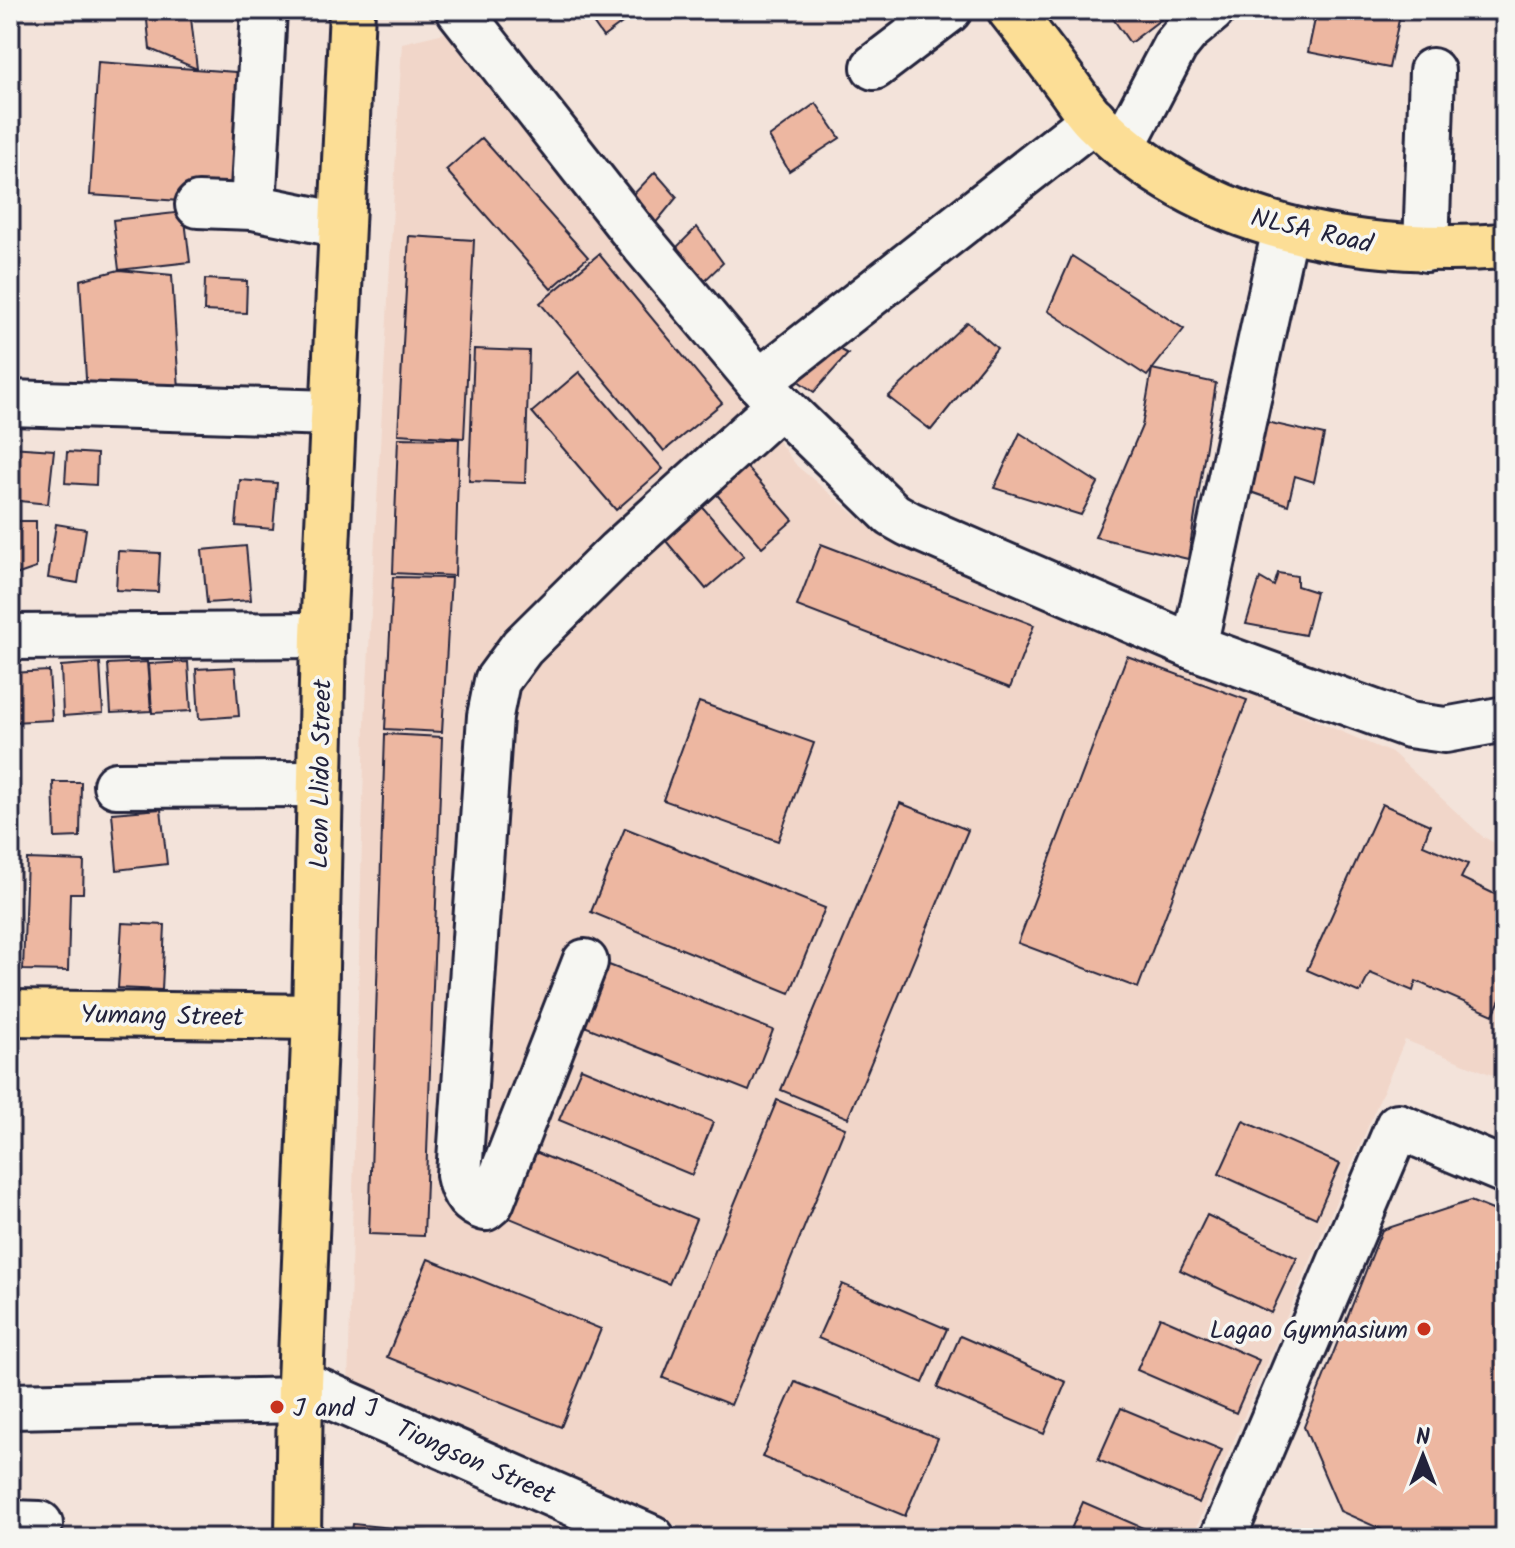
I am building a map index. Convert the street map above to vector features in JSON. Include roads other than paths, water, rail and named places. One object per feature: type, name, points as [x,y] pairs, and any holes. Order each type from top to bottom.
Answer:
[{"type":"main road","name":"Leon Llido Street","points":[[298,1538],[300,1392],[315,1017],[323,635],[352,10]]},
{"type":"main road","name":"NLSA Road","points":[[1010,10],[1108,132],[1169,180],[1225,209],[1285,229],[1333,240],[1426,249],[1505,246]]},
{"type":"main road","name":"Yumang Street","points":[[10,1013],[315,1017]]},
{"type":"street","points":[[253,207],[264,10]]},
{"type":"street","points":[[459,10],[639,239],[770,394],[893,515],[1194,647],[1409,725],[1445,730],[1505,719]]},
{"type":"street","points":[[874,67],[949,10]]},
{"type":"street","points":[[585,962],[491,1203],[485,1208],[477,1206],[462,1192],[459,1175],[490,716],[497,681],[522,647],[770,394],[1108,132],[1188,30],[1212,10]]},
{"type":"street","points":[[1426,249],[1432,71]]},
{"type":"street","points":[[198,205],[253,207],[341,225]]},
{"type":"street","points":[[1194,647],[1285,229]]},
{"type":"street","points":[[10,403],[331,413]]},
{"type":"street","points":[[10,637],[323,635]]},
{"type":"street","points":[[116,785],[319,784]]},
{"type":"street","points":[[1223,1538],[1398,1126],[1505,1171]]},
{"type":"street","points":[[10,1406],[300,1392]]},
{"type":"street","name":"Tiongson Street","points":[[300,1392],[652,1538]]},
{"type":"place","name":"Lagao Gymnasium","points":[[1424,1329]]},
{"type":"place","name":"J and J","points":[[277,1407]]}]
